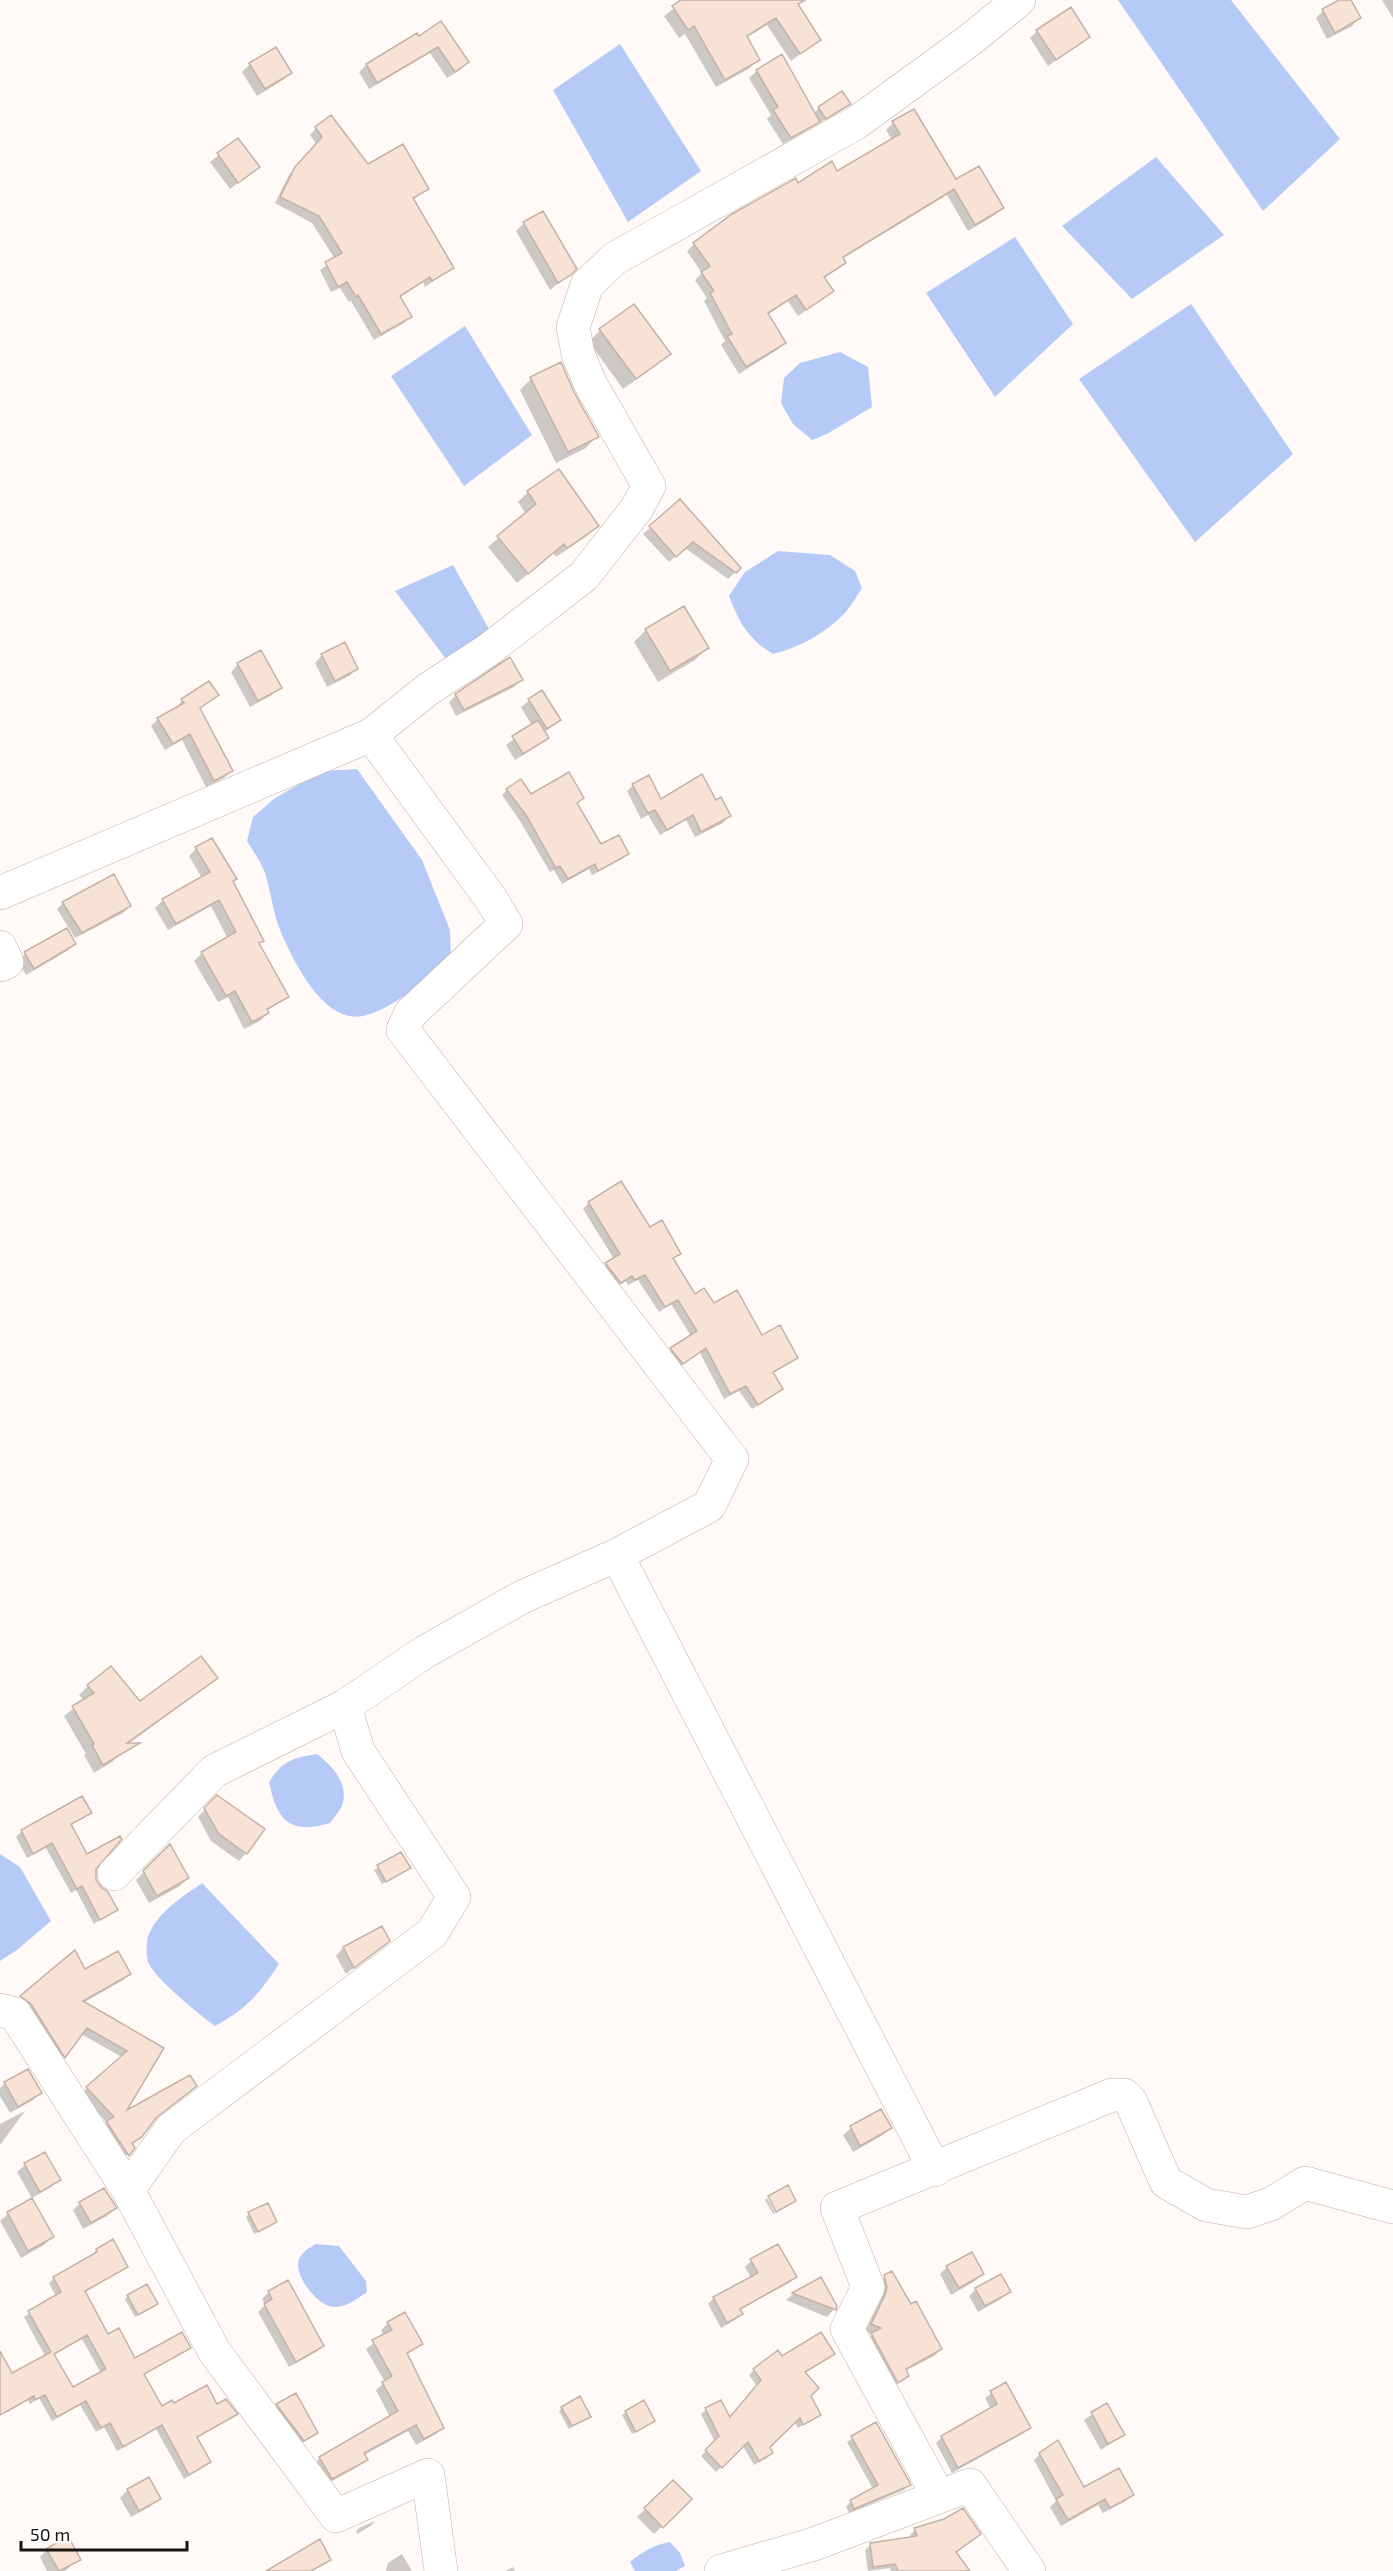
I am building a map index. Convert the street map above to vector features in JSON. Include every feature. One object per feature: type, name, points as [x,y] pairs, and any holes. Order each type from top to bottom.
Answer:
[{"type":"street","points":[[0,893],[370,735],[427,690],[488,650],[584,576],[637,508],[649,486],[590,383],[578,354],[573,327],[587,285],[614,259],[856,123],[970,40],[1019,0]]},
{"type":"street","points":[[114,1874],[214,1771],[345,1706],[423,1653],[522,1597],[617,1555],[709,1506],[732,1459],[403,1030],[410,1014],[506,924],[492,899],[370,735]]},
{"type":"street","points":[[0,947],[7,962],[0,965]]},
{"type":"street","points":[[617,1555],[935,2170]]},
{"type":"street","points":[[128,2190],[171,2129],[432,1933],[454,1897],[358,1751],[345,1706]]},
{"type":"street","points":[[0,2010],[15,2014],[128,2190],[214,2351],[336,2516],[428,2475],[441,2571]]},
{"type":"street","points":[[939,2497],[847,2329],[868,2287],[837,2208],[935,2170],[1112,2095],[1124,2095],[1131,2102],[1166,2182],[1206,2205],[1247,2212],[1271,2204],[1305,2183],[1393,2207]]},
{"type":"street","points":[[721,2571],[814,2544],[970,2485],[1029,2571]]},
{"type":"water","points":[[1118,0],[1231,0],[1340,139],[1263,211]]},
{"type":"water","points":[[620,44],[701,171],[628,222],[553,90]]},
{"type":"water","points":[[1156,157],[1224,235],[1132,299],[1062,226]]},
{"type":"water","points":[[1015,237],[1073,324],[995,397],[926,293]]},
{"type":"water","points":[[1191,304],[1293,454],[1195,542],[1079,379]]},
{"type":"water","points":[[465,326],[532,435],[464,486],[391,376]]},
{"type":"water","points":[[840,352],[868,367],[872,407],[827,434],[812,440],[793,424],[781,403],[784,378],[800,363]]},
{"type":"water","points":[[778,551],[830,555],[855,571],[862,588],[846,612],[828,628],[801,644],[773,654],[745,629],[729,596],[745,572]]},
{"type":"water","points":[[453,565],[489,629],[452,667],[395,591]]},
{"type":"water","points":[[357,769],[422,860],[450,930],[451,960],[421,984],[386,1007],[363,1016],[348,1016],[335,1010],[323,1000],[301,973],[280,930],[263,869],[247,841],[253,817],[275,798],[322,771]]},
{"type":"water","points":[[317,1754],[328,1763],[341,1781],[344,1795],[342,1805],[330,1823],[305,1827],[295,1826],[281,1815],[276,1807],[269,1782],[289,1761]]},
{"type":"water","points":[[0,1854],[20,1867],[51,1921],[17,1950],[0,1961]]},
{"type":"water","points":[[202,1883],[279,1964],[252,2000],[215,2026],[159,1977],[148,1962],[147,1956],[148,1936],[159,1918],[172,1905]]},
{"type":"water","points":[[316,2244],[339,2246],[366,2281],[367,2292],[339,2307],[328,2306],[314,2296],[303,2281],[298,2266],[302,2254]]},
{"type":"water","points":[[670,2542],[680,2553],[685,2566],[676,2571],[635,2571],[630,2562],[649,2549]]},
{"type":"building","points":[[681,0],[805,0],[798,4],[821,40],[800,54],[776,18],[747,36],[760,60],[725,80],[694,26],[688,30],[672,6]]},
{"type":"building","points":[[1339,0],[1351,0],[1361,18],[1335,33],[1322,9]]},
{"type":"building","points":[[1071,7],[1090,37],[1056,60],[1036,30]]},
{"type":"building","points":[[441,21],[469,62],[455,72],[438,47],[377,83],[366,64],[417,33],[419,36]]},
{"type":"building","points":[[276,47],[292,73],[265,89],[249,63]]},
{"type":"building","points":[[782,54],[820,122],[791,138],[773,110],[778,107],[756,70]]},
{"type":"building","points":[[842,91],[851,104],[826,119],[818,107]]},
{"type":"building","points":[[914,109],[956,179],[979,166],[1004,208],[975,225],[954,189],[843,257],[846,263],[824,277],[834,291],[806,310],[796,295],[768,313],[786,343],[746,367],[727,336],[732,334],[710,293],[714,291],[701,272],[710,266],[693,243],[732,214],[796,178],[798,183],[832,161],[837,171],[900,134],[892,121]]},
{"type":"building","points":[[331,115],[368,164],[403,144],[429,189],[413,198],[454,268],[432,281],[430,277],[400,296],[412,317],[381,334],[358,295],[356,297],[347,282],[338,287],[325,262],[342,253],[319,216],[280,197],[295,167],[322,137],[315,127]]},
{"type":"building","points":[[238,138],[260,167],[238,183],[217,153]]},
{"type":"building","points":[[543,211],[577,269],[558,283],[523,222]]},
{"type":"building","points":[[634,304],[671,354],[636,379],[599,329]]},
{"type":"building","points":[[561,362],[574,392],[599,437],[568,452],[530,377]]},
{"type":"building","points":[[559,469],[599,526],[567,548],[564,544],[528,574],[497,536],[536,504],[527,491]]},
{"type":"building","points":[[680,499],[741,568],[736,573],[693,542],[676,557],[649,526]]},
{"type":"building","points":[[684,606],[709,648],[670,671],[645,629]]},
{"type":"building","points":[[345,642],[358,669],[335,681],[321,654]]},
{"type":"building","points":[[261,650],[282,688],[258,701],[237,663]]},
{"type":"building","points":[[510,657],[523,680],[464,710],[455,694]]},
{"type":"building","points":[[209,681],[219,695],[200,708],[233,771],[214,781],[190,734],[173,744],[157,718],[184,703],[181,699]]},
{"type":"building","points":[[542,690],[561,720],[547,729],[528,699]]},
{"type":"building","points":[[538,720],[549,738],[523,754],[512,736]]},
{"type":"building","points":[[569,772],[584,798],[577,803],[601,844],[619,835],[629,854],[598,871],[595,864],[568,879],[560,866],[556,868],[526,815],[506,789],[521,779],[531,794]]},
{"type":"building","points":[[702,774],[716,800],[721,797],[731,816],[701,832],[693,815],[667,830],[655,810],[648,813],[632,784],[649,775],[661,799]]},
{"type":"building","points":[[212,838],[237,879],[233,881],[264,941],[259,943],[289,997],[267,1009],[269,1013],[252,1022],[235,991],[226,996],[201,952],[236,932],[219,900],[176,924],[162,899],[210,872],[195,847]]},
{"type":"building","points":[[114,874],[131,906],[82,933],[62,902]]},
{"type":"building","points":[[67,928],[76,944],[34,969],[24,952]]},
{"type":"building","points":[[621,1181],[650,1227],[662,1220],[681,1254],[673,1258],[695,1294],[704,1288],[714,1303],[737,1290],[762,1335],[780,1325],[798,1358],[773,1372],[783,1389],[758,1405],[746,1386],[730,1394],[706,1348],[683,1364],[670,1348],[697,1331],[678,1300],[665,1307],[645,1275],[635,1280],[632,1276],[621,1283],[605,1263],[620,1254],[588,1202]]},
{"type":"building","points":[[201,1656],[218,1678],[127,1743],[140,1743],[103,1765],[92,1745],[94,1744],[72,1706],[94,1693],[87,1685],[111,1666],[140,1701]]},
{"type":"building","points":[[217,1795],[265,1829],[247,1854],[219,1834],[204,1808]]},
{"type":"building","points":[[82,1796],[92,1813],[71,1824],[87,1854],[120,1836],[122,1839],[96,1869],[96,1880],[108,1892],[118,1910],[100,1920],[82,1886],[77,1889],[52,1843],[33,1854],[21,1830]]},
{"type":"building","points":[[170,1844],[189,1878],[157,1896],[143,1871]]},
{"type":"building","points":[[401,1852],[411,1868],[386,1882],[377,1865]]},
{"type":"building","points":[[382,1926],[390,1941],[354,1968],[343,1947]]},
{"type":"building","points":[[75,1950],[85,1969],[118,1951],[131,1974],[83,2001],[164,2048],[127,2110],[190,2075],[197,2086],[156,2118],[142,2137],[132,2143],[135,2148],[129,2156],[106,2121],[114,2117],[86,2087],[127,2051],[87,2028],[65,2058],[31,2004],[20,1996]]},
{"type":"building","points":[[28,2069],[42,2093],[18,2107],[4,2082]]},
{"type":"building","points":[[881,2109],[892,2128],[860,2146],[850,2126]]},
{"type":"building","points":[[45,2152],[61,2180],[40,2192],[24,2163]]},
{"type":"building","points":[[788,2185],[796,2201],[776,2212],[768,2196]]},
{"type":"building","points":[[104,2188],[117,2208],[91,2223],[79,2202]]},
{"type":"building","points":[[32,2198],[54,2237],[28,2251],[7,2212]]},
{"type":"building","points":[[268,2203],[277,2222],[258,2232],[248,2212]]},
{"type":"building","points":[[113,2239],[128,2267],[85,2291],[108,2334],[119,2328],[135,2358],[182,2332],[191,2348],[144,2374],[162,2406],[172,2400],[174,2403],[207,2385],[217,2404],[226,2399],[238,2414],[197,2437],[211,2462],[189,2475],[162,2425],[123,2447],[110,2423],[101,2428],[86,2401],[57,2417],[45,2395],[35,2400],[34,2396],[0,2415],[0,2351],[12,2373],[51,2352],[28,2311],[61,2292],[53,2277],[97,2252],[96,2249]],"holes":[[[87,2335],[106,2369],[73,2387],[54,2354]]]},
{"type":"building","points":[[778,2244],[797,2277],[740,2309],[743,2314],[727,2323],[713,2297],[758,2273],[750,2259]]},
{"type":"building","points":[[972,2252],[984,2274],[959,2288],[946,2266]]},
{"type":"building","points":[[892,2271],[911,2304],[916,2301],[942,2349],[906,2369],[909,2376],[898,2383],[871,2333],[881,2328],[871,2324],[885,2295],[887,2287],[884,2275]]},
{"type":"building","points":[[1001,2274],[1011,2292],[985,2306],[975,2288]]},
{"type":"building","points":[[821,2277],[837,2306],[836,2310],[792,2293]]},
{"type":"building","points":[[288,2280],[324,2346],[296,2362],[264,2304],[272,2299],[268,2291]]},
{"type":"building","points":[[147,2284],[158,2304],[138,2315],[127,2295]]},
{"type":"building","points":[[405,2312],[423,2344],[407,2353],[444,2428],[424,2439],[416,2425],[364,2453],[368,2460],[332,2479],[319,2457],[398,2411],[382,2382],[392,2376],[372,2340],[392,2330],[387,2322]]},
{"type":"building","points":[[821,2332],[835,2354],[805,2372],[819,2388],[811,2396],[821,2415],[803,2425],[800,2418],[770,2447],[773,2453],[759,2461],[748,2442],[722,2468],[705,2450],[719,2436],[705,2408],[721,2400],[730,2417],[761,2380],[753,2369],[778,2350],[782,2356]]},
{"type":"building","points":[[1006,2382],[1031,2428],[958,2468],[941,2436],[997,2404],[990,2391]]},
{"type":"building","points":[[296,2393],[318,2433],[304,2441],[276,2404]]},
{"type":"building","points":[[580,2396],[591,2417],[572,2426],[561,2407]]},
{"type":"building","points":[[644,2400],[655,2421],[636,2432],[625,2411]]},
{"type":"building","points":[[1107,2403],[1125,2435],[1108,2444],[1091,2412]]},
{"type":"building","points":[[876,2422],[911,2485],[854,2509],[850,2500],[878,2485],[851,2436]]},
{"type":"building","points":[[1058,2440],[1084,2487],[1119,2468],[1134,2495],[1110,2508],[1105,2499],[1068,2520],[1056,2499],[1063,2495],[1039,2453]]},
{"type":"building","points":[[149,2477],[161,2499],[139,2511],[127,2489]]},
{"type":"building","points":[[673,2480],[692,2499],[663,2528],[644,2508]]},
{"type":"building","points":[[963,2508],[981,2534],[956,2552],[970,2571],[898,2571],[895,2564],[873,2567],[870,2543],[917,2536],[914,2528],[944,2519]]},
{"type":"building","points":[[68,2536],[81,2560],[59,2571],[46,2549]]},
{"type":"building","points":[[320,2539],[331,2560],[311,2571],[266,2571]]}]
